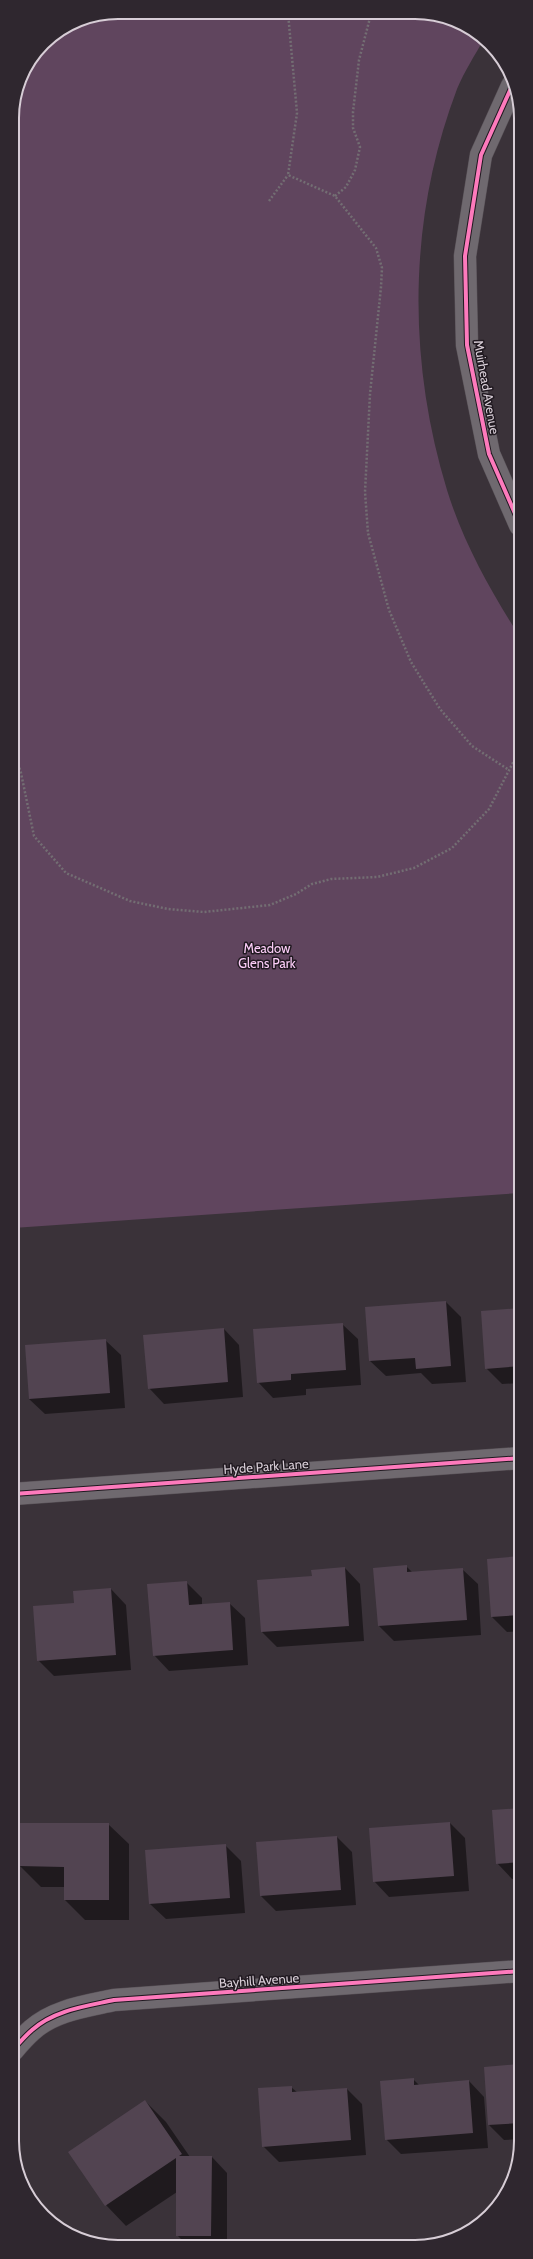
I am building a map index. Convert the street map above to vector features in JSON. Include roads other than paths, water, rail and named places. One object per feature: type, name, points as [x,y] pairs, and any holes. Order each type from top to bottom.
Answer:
[{"type":"street","name":"Muirhead Avenue","points":[[510,90],[481,155],[465,256],[467,345],[487,446],[514,511]]},
{"type":"street","name":"Hyde Park Lane","points":[[19,1494],[514,1458]]},
{"type":"street","name":"Bayhill Avenue","points":[[19,2042],[33,2029],[50,2018],[70,2010],[114,2000],[514,1971]]},
{"type":"park label","name":"Meadow Glens Park","points":[[267,956]]}]
